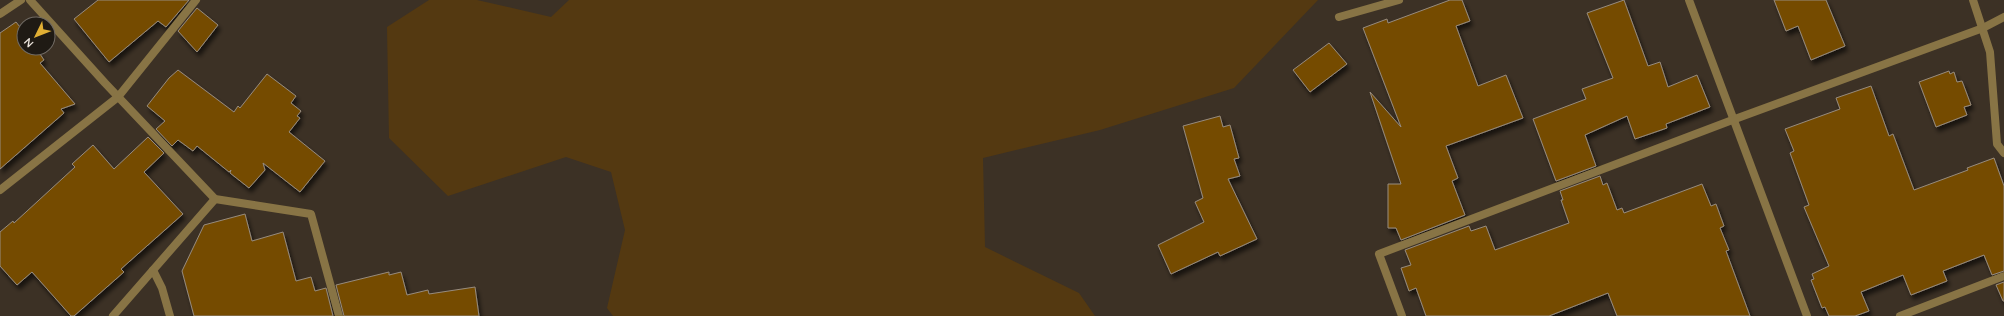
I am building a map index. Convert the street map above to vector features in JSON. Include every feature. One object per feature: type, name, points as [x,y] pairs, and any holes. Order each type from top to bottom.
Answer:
[{"type":"street","points":[[0,14],[21,0]]},
{"type":"street","points":[[30,0],[118,97],[215,199],[311,214],[339,316]]},
{"type":"street","points":[[0,190],[118,97],[196,0]]},
{"type":"street","points":[[1339,17],[1399,0]]},
{"type":"street","points":[[1689,0],[1735,119],[1807,316]]},
{"type":"street","points":[[1973,0],[1990,52],[1997,144],[2004,152]]},
{"type":"street","points":[[1402,316],[1379,254],[1735,119],[1983,28],[2004,17]]},
{"type":"street","points":[[113,316],[215,199]]},
{"type":"street","points":[[153,270],[162,288],[170,316]]},
{"type":"street","points":[[1900,316],[2004,276]]},
{"type":"shaded area","points":[[429,0],[477,0],[551,17],[569,0],[1318,0],[1234,88],[1100,130],[983,158],[985,247],[1079,293],[1095,316],[613,316],[607,308],[625,230],[611,172],[566,157],[448,196],[389,138],[387,27]]},
{"type":"building","points":[[98,0],[189,0],[166,27],[158,21],[109,62],[74,19]]},
{"type":"building","points":[[1450,0],[1462,0],[1470,21],[1456,26],[1478,86],[1506,75],[1523,118],[1446,146],[1458,178],[1452,181],[1465,215],[1401,240],[1396,228],[1388,228],[1388,184],[1401,184],[1370,92],[1401,127],[1363,28],[1387,19],[1388,23]]},
{"type":"building","points":[[1624,0],[1648,66],[1660,62],[1668,87],[1697,75],[1710,107],[1666,124],[1667,128],[1635,139],[1627,116],[1585,135],[1596,166],[1556,181],[1533,119],[1586,99],[1582,89],[1613,78],[1587,13]]},
{"type":"building","points":[[1774,0],[1826,0],[1845,46],[1811,60],[1798,26],[1786,31]]},
{"type":"building","points":[[197,8],[218,25],[197,52],[178,31]]},
{"type":"building","points":[[16,22],[16,56],[41,56],[44,60],[40,63],[75,104],[61,109],[64,113],[0,169],[0,33]]},
{"type":"building","points":[[1329,43],[1347,64],[1310,92],[1293,70]]},
{"type":"building","points":[[178,70],[234,112],[238,106],[240,108],[267,74],[296,96],[291,103],[301,111],[297,116],[300,118],[289,132],[325,161],[300,192],[263,163],[265,170],[249,188],[230,173],[231,170],[229,172],[197,146],[193,151],[178,140],[172,146],[156,129],[165,121],[147,106],[169,78]]},
{"type":"building","points":[[1949,71],[1950,74],[1954,72],[1957,82],[1962,81],[1971,105],[1964,107],[1967,115],[1936,127],[1919,82]]},
{"type":"building","points":[[1871,86],[1889,136],[1893,134],[1914,190],[1968,170],[1967,168],[1994,158],[2004,186],[2004,271],[1992,275],[1984,255],[1943,271],[1947,281],[1911,295],[1903,275],[1861,292],[1869,311],[1855,316],[1829,316],[1825,307],[1822,308],[1811,280],[1814,279],[1812,274],[1829,266],[1804,207],[1809,205],[1790,153],[1794,151],[1785,129],[1840,109],[1836,98]]},
{"type":"building","points":[[1220,116],[1223,127],[1230,125],[1239,158],[1234,159],[1240,176],[1228,179],[1257,239],[1220,256],[1218,252],[1171,274],[1158,245],[1204,222],[1195,202],[1203,198],[1183,126]]},
{"type":"building","points":[[148,137],[164,153],[144,172],[183,214],[121,269],[124,272],[74,316],[71,316],[32,272],[17,285],[0,266],[0,232],[13,221],[14,223],[75,167],[72,164],[93,145],[114,169]]},
{"type":"building","points":[[1600,176],[1603,185],[1607,183],[1617,210],[1622,208],[1624,213],[1702,184],[1711,206],[1716,204],[1724,226],[1720,228],[1729,250],[1726,251],[1750,316],[1617,316],[1608,293],[1549,316],[1426,316],[1416,288],[1409,291],[1401,268],[1411,265],[1405,250],[1469,226],[1471,231],[1486,226],[1495,250],[1569,223],[1561,200],[1563,200],[1560,191]]},
{"type":"building","points":[[245,214],[252,241],[283,232],[296,281],[311,277],[315,291],[326,288],[333,316],[194,316],[182,271],[204,225]]},
{"type":"building","points":[[389,272],[389,275],[401,272],[407,295],[428,290],[429,294],[475,287],[479,316],[344,316],[336,285]]},
{"type":"building","points":[[2004,282],[2004,301],[2003,301],[1996,285]]}]
